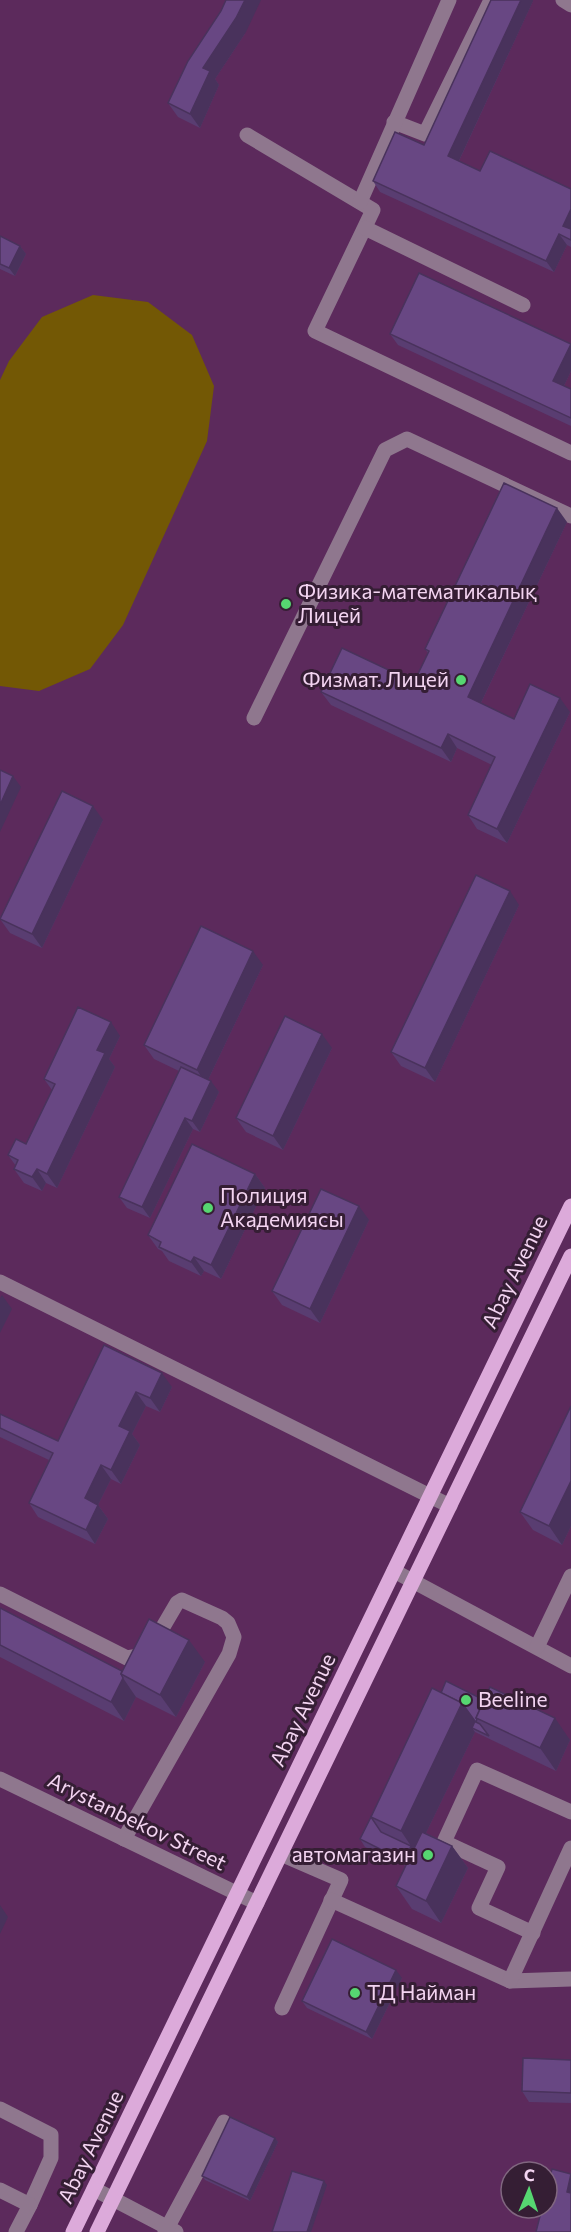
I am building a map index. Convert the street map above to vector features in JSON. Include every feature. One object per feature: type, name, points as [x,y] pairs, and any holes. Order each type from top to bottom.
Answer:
[{"type":"main road","name":"Abay Avenue","points":[[73,2232],[571,1206]]},
{"type":"main road","name":"Abay Avenue","points":[[97,2232],[571,1256]]},
{"type":"street","points":[[360,202],[449,0]]},
{"type":"street","points":[[394,122],[425,134],[491,0]]},
{"type":"street","points":[[563,0],[571,5]]},
{"type":"street","points":[[248,135],[373,210],[315,331],[571,453]]},
{"type":"street","points":[[365,228],[523,305]]},
{"type":"street","points":[[254,718],[385,450],[407,439],[571,516]]},
{"type":"street","points":[[0,1282],[450,1506]]},
{"type":"street","points":[[394,1570],[571,1666]]},
{"type":"street","points":[[537,1647],[571,1576]]},
{"type":"street","points":[[0,1594],[127,1658],[144,1655],[177,1603],[182,1600],[228,1623],[234,1637],[229,1654],[124,1839]]},
{"type":"street","points":[[534,1933],[479,1908],[498,1867],[444,1842],[477,1770],[571,1812]]},
{"type":"street","name":"Arystanbekov Street","points":[[0,1779],[257,1903]]},
{"type":"street","points":[[510,1981],[534,1933],[571,1848]]},
{"type":"street","points":[[280,1854],[341,1880],[282,2008]]},
{"type":"street","points":[[332,1900],[510,1981],[571,1979]]},
{"type":"street","points":[[0,2109],[51,2135],[51,2158],[16,2232]]},
{"type":"street","points":[[94,2189],[169,2231],[224,2122]]},
{"type":"street","points":[[0,2190],[30,2205]]},
{"type":"shaded area","points":[[93,295],[148,302],[192,335],[214,386],[207,441],[123,625],[90,669],[39,691],[0,686],[0,380],[9,361],[42,317]]},
{"type":"building","points":[[226,0],[245,0],[236,18],[203,68],[210,71],[190,114],[168,103],[188,61]]},
{"type":"building","points":[[491,0],[521,0],[448,156],[480,171],[490,151],[571,189],[571,209],[563,226],[571,229],[571,240],[559,234],[546,261],[373,181],[395,132],[424,145]]},
{"type":"building","points":[[0,236],[20,246],[9,268],[0,264]]},
{"type":"building","points":[[419,273],[571,344],[553,381],[571,389],[571,418],[390,334]]},
{"type":"building","name":"Физмат. Лицей","points":[[504,483],[557,508],[468,697],[514,719],[530,684],[560,698],[497,829],[468,815],[495,757],[448,734],[441,748],[321,692],[342,648],[414,682],[429,651],[425,649]]},
{"type":"building","points":[[0,770],[13,776],[0,805]]},
{"type":"building","points":[[62,791],[93,806],[32,934],[0,919]]},
{"type":"building","points":[[476,875],[510,891],[425,1068],[391,1052]]},
{"type":"building","points":[[201,926],[253,951],[197,1070],[144,1045]]},
{"type":"building","points":[[78,1007],[111,1022],[97,1050],[105,1053],[47,1174],[37,1169],[32,1177],[14,1169],[18,1160],[8,1155],[16,1139],[26,1144],[55,1084],[44,1079]]},
{"type":"building","points":[[285,1016],[322,1034],[273,1136],[236,1118]]},
{"type":"building","points":[[181,1067],[211,1081],[192,1121],[185,1118],[142,1207],[119,1197]]},
{"type":"building","points":[[192,1144],[255,1174],[211,1265],[194,1257],[191,1262],[159,1247],[161,1242],[148,1235]]},
{"type":"building","points":[[321,1189],[359,1206],[310,1309],[272,1291]]},
{"type":"building","points":[[104,1345],[162,1373],[150,1398],[136,1392],[119,1426],[130,1431],[111,1470],[101,1465],[85,1498],[98,1505],[86,1530],[29,1503],[53,1453],[0,1428],[0,1414],[58,1441]]},
{"type":"building","points":[[571,1406],[571,1481],[549,1526],[520,1512]]},
{"type":"building","points":[[0,1608],[122,1671],[123,1678],[111,1702],[0,1645]]},
{"type":"building","points":[[149,1619],[189,1640],[160,1695],[121,1674]]},
{"type":"building","points":[[446,1681],[484,1700],[476,1722],[489,1736],[472,1728],[475,1721],[462,1703],[441,1693]]},
{"type":"building","points":[[490,1687],[555,1718],[540,1748],[476,1718]]},
{"type":"building","points":[[432,1688],[462,1703],[401,1831],[371,1817]]},
{"type":"building","points":[[371,1817],[381,1832],[411,1846],[404,1861],[360,1839]]},
{"type":"building","points":[[422,1832],[452,1846],[426,1901],[396,1886]]},
{"type":"building","name":"ТД Найман","points":[[332,1939],[396,1970],[366,2032],[302,2001]]},
{"type":"building","points":[[523,2058],[571,2060],[571,2093],[522,2091]]},
{"type":"building","points":[[230,2117],[275,2138],[247,2197],[202,2176]]},
{"type":"building","points":[[292,2171],[324,2181],[307,2232],[272,2232]]},
{"type":"building","points":[[559,2171],[571,2174],[567,2192],[571,2193],[571,2232],[536,2232],[539,2220],[559,2220]]},
{"type":"place","name":"Физика-математикалық Лицей","points":[[286,604]]},
{"type":"place","name":"Физмат. Лицей","points":[[461,680]]},
{"type":"place","name":"Полиция Академиясы","points":[[208,1208]]},
{"type":"place","name":"Beeline","points":[[466,1700]]},
{"type":"place","name":"автомагазин","points":[[428,1855]]},
{"type":"place","name":"ТД Найман","points":[[355,1993]]}]
